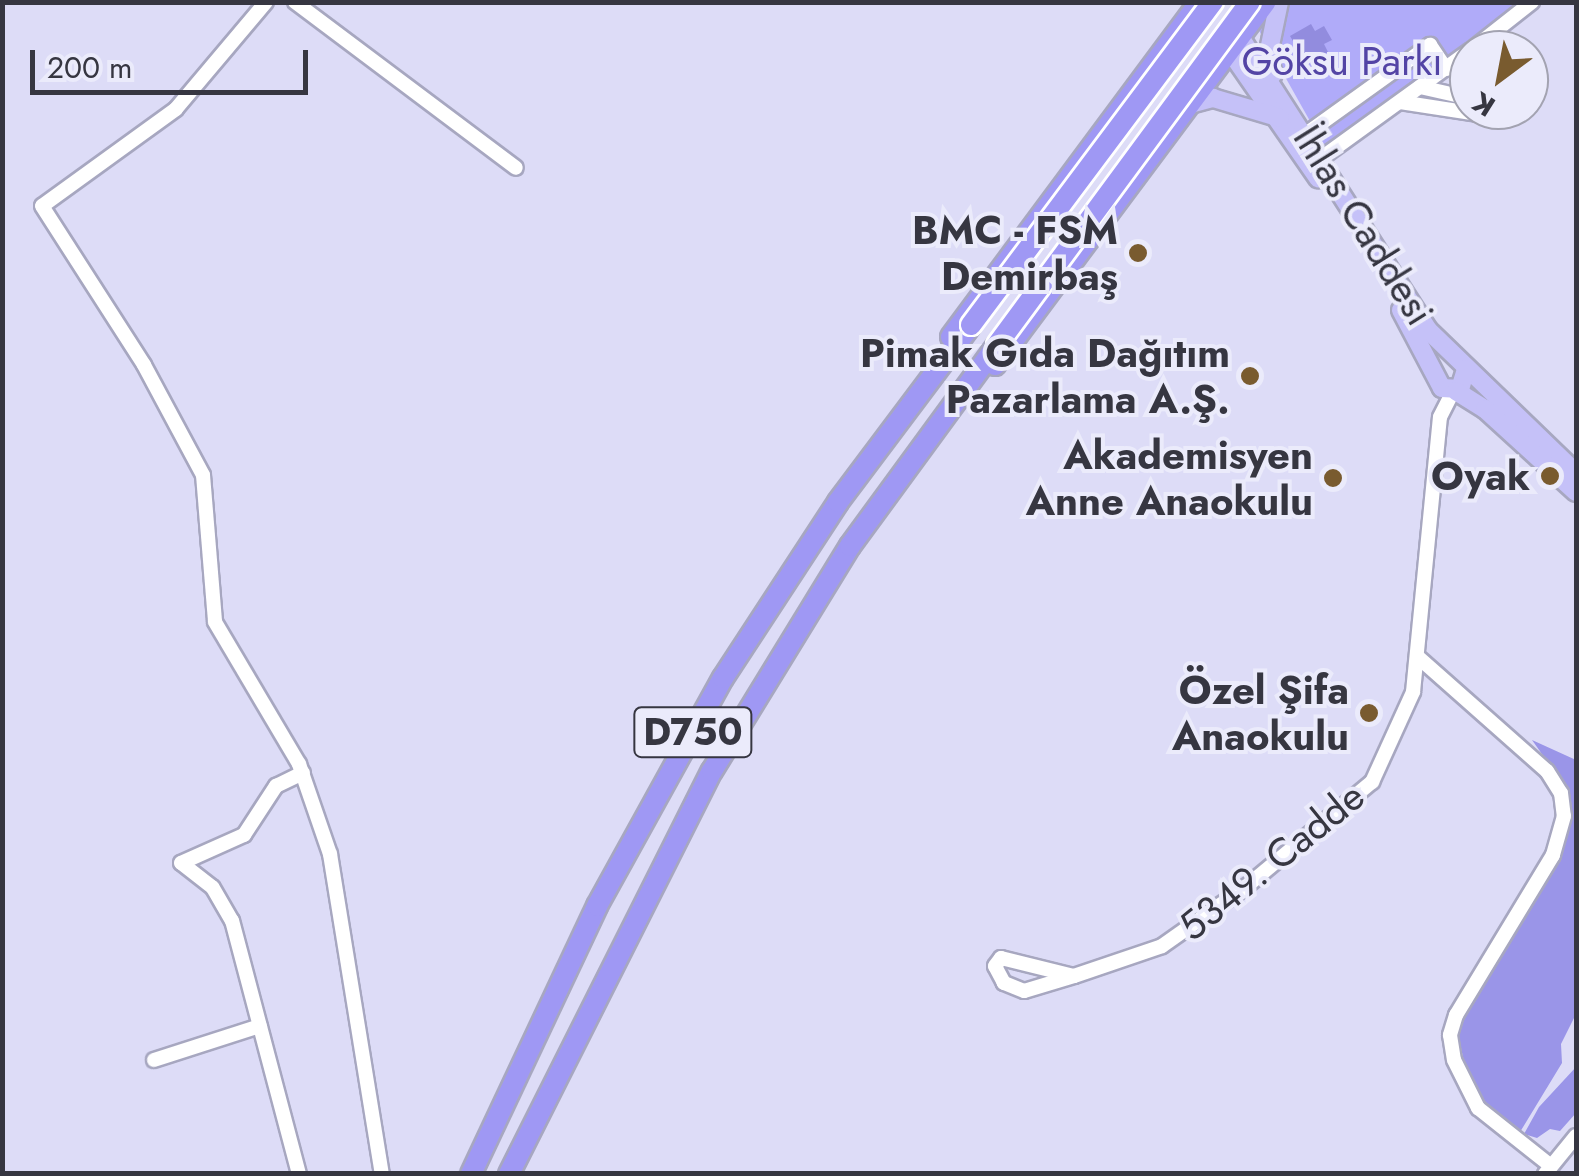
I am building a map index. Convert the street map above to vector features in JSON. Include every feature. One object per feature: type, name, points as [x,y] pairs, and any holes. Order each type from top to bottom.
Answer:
[{"type":"highway","points":[[509,1174],[712,771],[850,546],[1248,2],[1265,2]]},
{"type":"highway","points":[[966,387],[1000,360],[1265,2]]},
{"type":"highway","points":[[1200,7],[1228,10],[1235,44]]},
{"type":"highway","points":[[1200,7],[1196,45],[1235,44]]},
{"type":"highway","points":[[940,367],[972,302],[1200,7]]},
{"type":"highway","name":"D750","points":[[470,1174],[597,906],[723,678],[838,502],[1200,7]]},
{"type":"highway","points":[[1157,58],[1190,62],[1194,98]]},
{"type":"main road","points":[[1276,84],[1268,55],[1279,2]]},
{"type":"main road","name":"İhlas Caddesi","points":[[1235,44],[1276,84],[1416,313],[1462,365],[1576,473]]},
{"type":"main road","name":"İhlas Caddesi","points":[[1235,44],[1446,387],[1485,408],[1576,492]]},
{"type":"main road","points":[[1194,98],[1213,98],[1280,118]]},
{"type":"main road","points":[[1446,387],[1443,364],[1462,365]]},
{"type":"main road","points":[[1446,387],[1462,365]]},
{"type":"street","points":[[266,2],[176,109],[42,206],[144,365],[202,475],[215,622],[303,772],[337,892],[382,1174]]},
{"type":"street","points":[[296,2],[516,168]]},
{"type":"street","points":[[1497,30],[1532,2]]},
{"type":"street","points":[[1306,134],[1430,46],[1446,69]]},
{"type":"street","points":[[1320,159],[1449,67]]},
{"type":"street","points":[[1420,87],[1449,94]]},
{"type":"street","points":[[1400,102],[1449,110]]},
{"type":"street","name":"5349. Cadde","points":[[1074,976],[1001,958],[996,966],[1004,983],[1024,991],[1074,976],[1187,933],[1360,794],[1405,713],[1418,657],[1446,387]]},
{"type":"street","points":[[1418,657],[1522,747],[1561,793],[1564,816],[1553,856],[1456,1015],[1450,1044],[1478,1108],[1548,1170],[1576,1136]]},
{"type":"street","points":[[299,1174],[232,921],[212,887],[181,863],[244,835],[276,786],[303,772]]},
{"type":"street","points":[[154,1060],[260,1026]]},
{"type":"green space","name":"Göksu Parkı","points":[[1276,3],[1520,3],[1483,30],[1449,30],[1449,55],[1324,146],[1257,27]]},
{"type":"shaded area","points":[[1311,24],[1315,31],[1324,26],[1332,40],[1324,44],[1328,52],[1307,65],[1290,36]]},
{"type":"shaded area","points":[[1532,740],[1576,760],[1576,1014],[1561,1044],[1562,1063],[1520,1132],[1487,1108],[1468,1080],[1457,1030],[1550,875],[1569,828],[1566,788]]},
{"type":"shaded area","points":[[1576,1067],[1576,1113],[1560,1131],[1550,1129],[1537,1138],[1524,1134],[1539,1107]]},
{"type":"place","name":"BMC - FSM Demirbaş","points":[[1138,253]]},
{"type":"place","name":"Pimak Gıda Dağıtım Pazarlama A.Ş.","points":[[1250,376]]},
{"type":"place","name":"Oyak","points":[[1550,476]]},
{"type":"place","name":"Akademisyen Anne Anaokulu","points":[[1333,478]]},
{"type":"place","name":"Özel Şifa Anaokulu","points":[[1369,713]]}]
